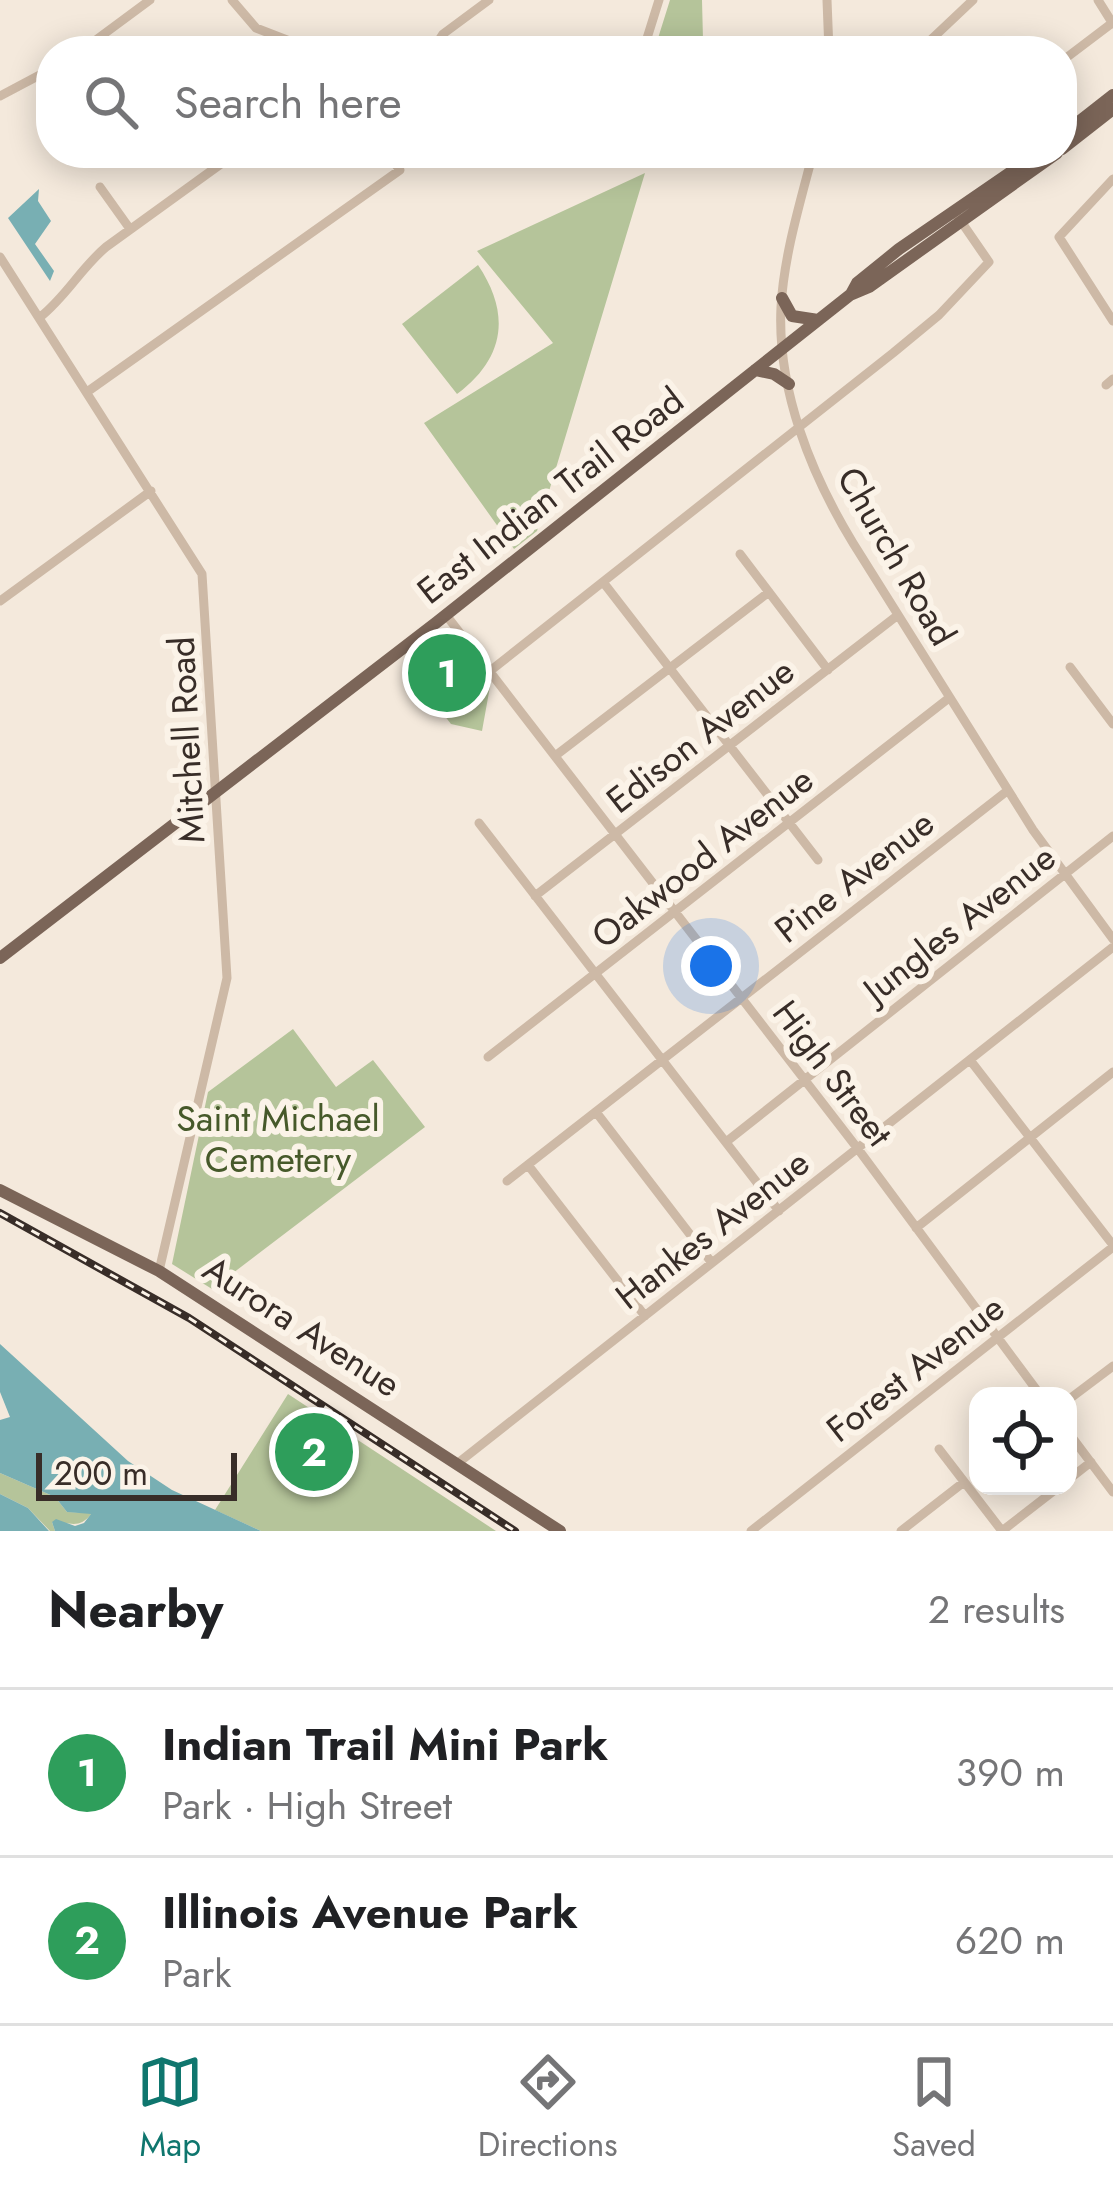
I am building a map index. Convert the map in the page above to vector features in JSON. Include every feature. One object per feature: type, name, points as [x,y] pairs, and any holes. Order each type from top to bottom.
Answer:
[{"type":"main road","points":[[1077,123],[1113,95]]},
{"type":"main road","name":"East Indian Trail Road","points":[[1077,137],[1113,109]]},
{"type":"main road","name":"East Indian Trail Road","points":[[0,958],[446,615],[850,295],[869,286],[1020,168]]},
{"type":"main road","name":"East Indian Trail Road","points":[[958,217],[1033,168]]},
{"type":"main road","points":[[782,298],[792,316],[819,320]]},
{"type":"main road","points":[[755,370],[789,384]]},
{"type":"main road","name":"Aurora Avenue","points":[[0,1190],[160,1271],[560,1531]]},
{"type":"street","points":[[101,36],[150,0]]},
{"type":"street","points":[[232,0],[256,28],[277,36]]},
{"type":"street","points":[[441,36],[489,0]]},
{"type":"street","points":[[648,36],[659,0]]},
{"type":"street","points":[[827,0],[828,36]]},
{"type":"street","points":[[935,36],[973,0]]},
{"type":"street","points":[[1077,50],[1113,23],[1098,0]]},
{"type":"street","points":[[0,96],[36,77]]},
{"type":"street","points":[[40,318],[62,300],[95,256],[213,168]]},
{"type":"street","points":[[87,392],[398,168]]},
{"type":"street","name":"Church Road","points":[[809,168],[782,298],[783,349],[799,430],[838,519],[1007,791],[1113,943]]},
{"type":"street","points":[[1113,179],[1059,237],[1113,321]]},
{"type":"street","points":[[100,187],[130,229]]},
{"type":"street","points":[[490,671],[939,315],[989,262],[958,217]]},
{"type":"street","name":"Mitchell Road","points":[[0,257],[202,574],[226,990],[160,1271]]},
{"type":"street","points":[[0,601],[151,491]]},
{"type":"street","points":[[740,554],[828,670]]},
{"type":"street","points":[[603,582],[818,860]]},
{"type":"street","points":[[555,757],[769,592]]},
{"type":"street","name":"High Street","points":[[446,615],[858,1149],[1034,1387]]},
{"type":"street","name":"Edison Avenue","points":[[535,896],[898,615]]},
{"type":"street","points":[[1070,668],[1113,724]]},
{"type":"street","name":"Oakwood Avenue","points":[[488,1058],[950,698]]},
{"type":"street","name":"Pine Avenue","points":[[507,1181],[1007,791]]},
{"type":"street","points":[[479,823],[779,1211]]},
{"type":"street","name":"Jungles Avenue","points":[[726,1142],[1113,836]]},
{"type":"street","name":"Hankes Avenue","points":[[458,1463],[1113,943]]},
{"type":"street","points":[[970,1060],[1113,1246]]},
{"type":"street","points":[[916,1228],[1113,1072]]},
{"type":"street","points":[[596,1112],[712,1264]]},
{"type":"street","points":[[528,1165],[645,1316]]},
{"type":"street","name":"Forest Avenue","points":[[751,1531],[1113,1246]]},
{"type":"street","points":[[1077,1393],[1113,1366]]},
{"type":"street","points":[[1077,1444],[1113,1492]]},
{"type":"street","points":[[939,1449],[1002,1531],[1048,1495]]},
{"type":"street","points":[[1077,1473],[1091,1462]]},
{"type":"street","points":[[901,1531],[964,1482]]},
{"type":"green space","points":[[670,0],[702,0],[703,36],[659,36]]},
{"type":"green space","points":[[645,173],[537,531],[514,549],[424,423],[553,343],[477,251]]},
{"type":"green space","points":[[478,265],[495,301],[498,334],[485,366],[457,394],[402,324]]},
{"type":"green space","points":[[449,629],[491,681],[482,731],[451,724],[404,664]]},
{"type":"green space","name":"Saint Michael Cemetery","points":[[293,1029],[336,1087],[373,1060],[425,1127],[212,1289],[172,1264],[208,1092]]},
{"type":"green space","points":[[288,1394],[496,1531],[261,1531],[215,1510]]},
{"type":"green space","points":[[0,1473],[55,1497],[67,1512],[92,1513],[79,1523],[52,1522],[55,1531],[50,1531],[28,1508],[0,1494]]},
{"type":"water","points":[[39,189],[38,201],[51,221],[35,244],[54,271],[50,281],[8,218]]},
{"type":"water","points":[[0,1344],[128,1461],[172,1490],[261,1531],[55,1531],[52,1522],[56,1519],[75,1526],[91,1514],[67,1512],[55,1497],[0,1473],[0,1420],[10,1417],[0,1392]]},
{"type":"water","points":[[0,1494],[28,1508],[49,1531],[0,1531]]},
{"type":"railway","points":[[0,1213],[189,1318],[515,1531]]},
{"type":"place","name":"Indian Trail Mini Park","points":[[447,673]]},
{"type":"place","name":"Illinois Avenue Park","points":[[314,1452]]}]
